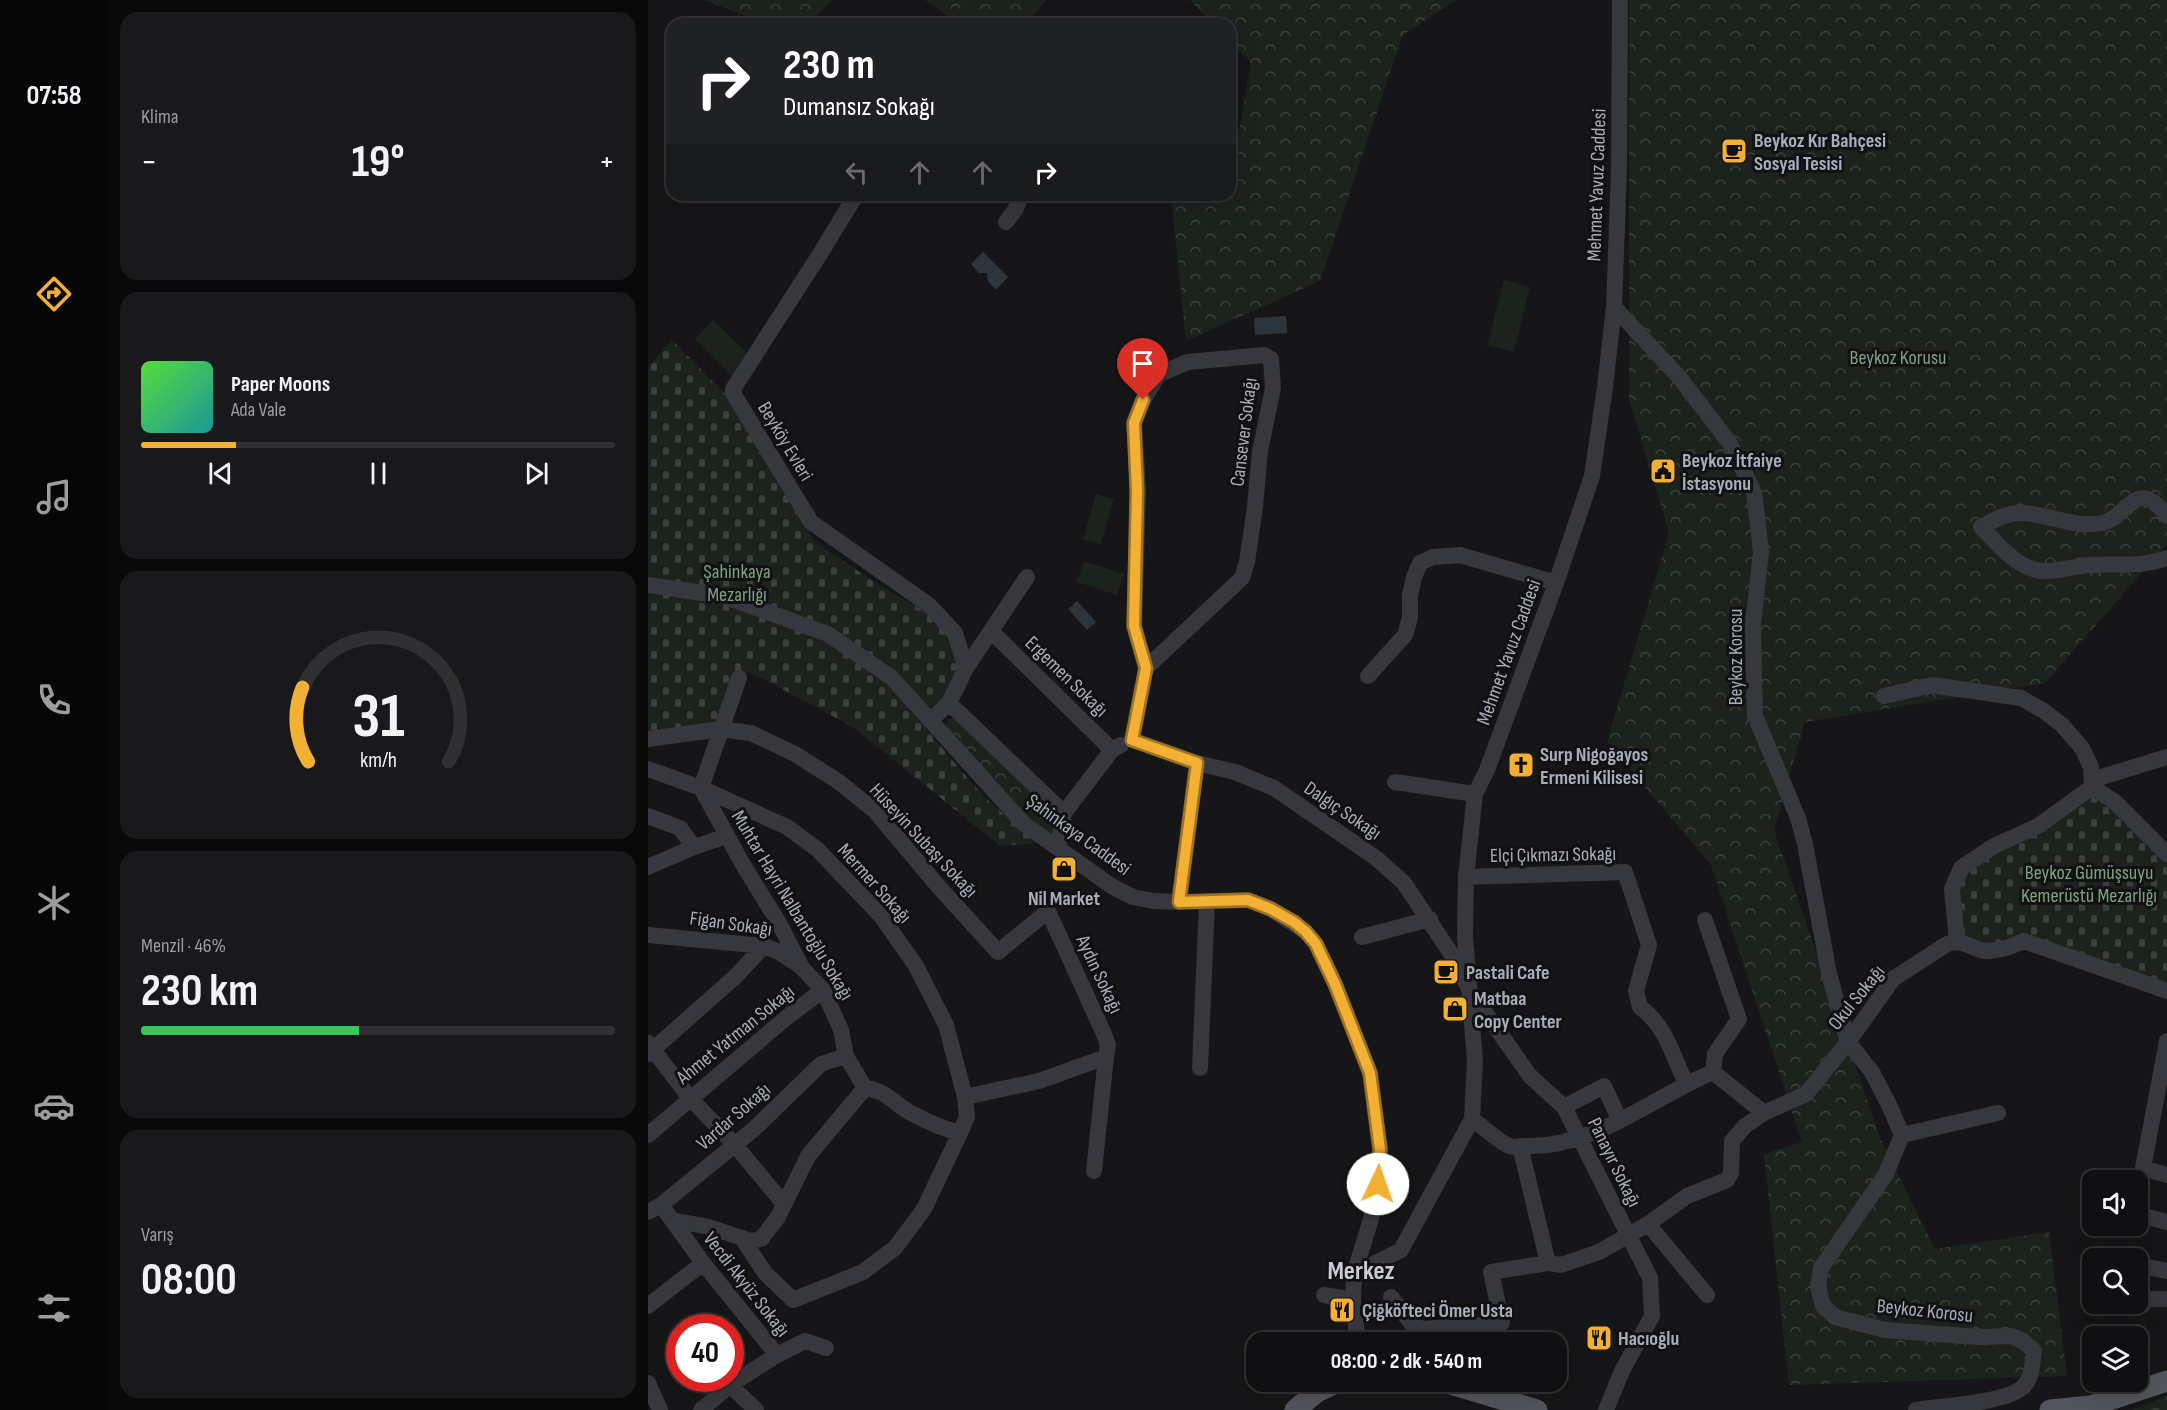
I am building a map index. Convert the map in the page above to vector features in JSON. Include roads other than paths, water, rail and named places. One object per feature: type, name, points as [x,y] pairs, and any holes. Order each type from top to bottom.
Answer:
[{"type":"main road","points":[[2050,1410],[2087,1408],[2167,1381]]},
{"type":"main road","points":[[1295,1410],[1317,1392]]},
{"type":"main road","points":[[1477,1392],[1537,1410]]},
{"type":"street","name":"Mehmet Yavuz Caddesi","points":[[1354,1274],[1401,1250],[1472,1119],[1475,1061],[1465,936],[1467,877],[1475,794],[1487,770],[1556,583],[1592,476],[1614,307],[1619,170],[1620,0]]},
{"type":"street","name":"Beyköy Evleri","points":[[852,201],[733,389],[733,393],[816,528],[929,605],[955,633],[966,668]]},
{"type":"street","points":[[1006,222],[1019,201]]},
{"type":"street","name":"Beykoz Korosu","points":[[1614,307],[1678,377],[1729,442],[1754,492],[1761,552],[1753,626],[1755,716],[1798,818],[1807,854],[1829,974],[1848,1042]]},
{"type":"street","name":"Cansever Sokağı","points":[[1132,740],[1146,668],[1134,626],[1137,491],[1134,423],[1143,400],[1160,374],[1188,363],[1264,355],[1271,359],[1273,388],[1260,451],[1247,562],[1242,578],[1146,668]]},
{"type":"street","points":[[2167,516],[2160,506],[2150,500],[2142,499],[2128,503],[2113,519],[2103,523],[2075,523],[2020,513],[2000,518],[1981,527],[2028,568],[2040,571],[2088,565],[2133,566],[2167,558]]},
{"type":"street","points":[[1368,676],[1405,635],[1410,618],[1410,595],[1420,563],[1433,557],[1460,555],[1556,583]]},
{"type":"street","points":[[930,721],[949,704],[966,668],[1027,577]]},
{"type":"street","name":"Şahinkaya Caddesi","points":[[648,585],[723,596],[828,634],[892,678],[1024,824],[1113,887],[1133,897],[1179,902],[1248,900],[1271,909],[1306,932],[1316,944],[1335,984],[1370,1073],[1380,1149],[1378,1184],[1371,1219],[1354,1274],[1353,1300],[1357,1332]]},
{"type":"street","name":"Ergemen Sokağı","points":[[992,632],[1113,750]]},
{"type":"street","points":[[648,769],[701,788],[739,678]]},
{"type":"street","points":[[1884,696],[1932,685],[2021,698],[2062,725],[2082,748],[2091,767],[2092,784],[2115,802],[2167,854]]},
{"type":"street","points":[[949,704],[1064,813]]},
{"type":"street","name":"Hüseyin Subaşı Sokağı","points":[[648,739],[721,729],[751,733],[795,754],[839,782],[875,812],[998,952],[1048,911]]},
{"type":"street","points":[[1058,848],[1064,813],[1113,750],[1132,740]]},
{"type":"street","name":"Dalgıç Sokağı","points":[[1132,740],[1197,763],[1235,771],[1274,788],[1376,858],[1404,883],[1430,919],[1470,991]]},
{"type":"street","points":[[2167,757],[2092,784],[2038,826],[1994,846],[1961,868],[1952,889],[1957,940],[1986,951],[2007,948],[2024,941],[2167,991]]},
{"type":"street","points":[[1179,902],[1197,763]]},
{"type":"street","points":[[1395,782],[1475,794]]},
{"type":"street","name":"Muhtar Hayri Nalbantoğlu Sokağı","points":[[701,788],[779,923],[802,968],[823,990],[841,1030],[846,1056],[865,1088]]},
{"type":"street","name":"Mermer Sokağı","points":[[701,788],[787,827],[817,849],[881,916],[916,966],[945,1025],[965,1097],[967,1117],[924,1209],[895,1248],[863,1272],[793,1300],[765,1273],[741,1238]]},
{"type":"street","points":[[648,816],[680,828],[694,847]]},
{"type":"street","points":[[648,867],[694,847],[727,836]]},
{"type":"street","name":"Elçi Çıkmazı Sokağı","points":[[1467,877],[1625,872],[1649,945],[1636,991],[1640,1007],[1654,1018],[1667,1039],[1686,1083]]},
{"type":"street","points":[[1200,1068],[1207,901]]},
{"type":"street","name":"Aydın Sokağı","points":[[1048,911],[1108,1045],[1094,1171]]},
{"type":"street","points":[[1362,937],[1430,919]]},
{"type":"street","points":[[1705,920],[1739,1019],[1715,1054],[1713,1072]]},
{"type":"street","points":[[648,950],[655,935]]},
{"type":"street","name":"Figan Sokağı","points":[[655,935],[764,946],[779,952],[802,968]]},
{"type":"street","name":"Okul Sokağı","points":[[1648,1224],[1687,1196],[1727,1180],[1731,1173],[1732,1142],[1745,1126],[1764,1113],[1806,1094],[1848,1042],[1893,979],[1957,940]]},
{"type":"street","points":[[764,946],[736,976],[650,1049],[784,1204]]},
{"type":"street","name":"Ahmet Yatman Sokağı","points":[[648,1135],[786,1018],[823,990]]},
{"type":"street","name":"Panayır Sokağı","points":[[1470,991],[1530,1076],[1564,1107],[1581,1136],[1650,1278],[1652,1316],[1622,1371],[1606,1410]]},
{"type":"street","points":[[2167,1041],[2164,1049],[2161,1113],[2143,1168],[2167,1175]]},
{"type":"street","points":[[1848,1042],[1872,1072],[1902,1135],[1998,1113]]},
{"type":"street","name":"Vardar Sokağı","points":[[654,1208],[754,1129],[821,1064],[846,1056]]},
{"type":"street","points":[[965,1097],[1039,1081],[1106,1057]]},
{"type":"street","points":[[1472,1119],[1510,1146],[1542,1147],[1581,1136],[1620,1121],[1686,1083],[1713,1072]]},
{"type":"street","points":[[1713,1072],[1764,1113]]},
{"type":"street","name":"Panayır Sokağı","points":[[1564,1107],[1604,1086],[1620,1121]]},
{"type":"street","points":[[654,1208],[672,1220],[709,1227],[741,1238],[761,1239],[778,1217],[808,1156],[865,1088],[880,1090],[909,1112],[947,1130],[960,1133]]},
{"type":"street","name":"Beykoz Korosu","points":[[1902,1135],[1886,1174],[1821,1268],[1818,1286],[1823,1305],[1835,1317],[1885,1330],[1978,1337],[2011,1336],[2023,1341],[2034,1351],[2031,1374],[2023,1388],[2000,1399],[1916,1410]]},
{"type":"street","points":[[1520,1146],[1548,1263]]},
{"type":"street","points":[[2148,1217],[2167,1222]]},
{"type":"street","name":"Vecdi Akyüz Sokağı","points":[[672,1220],[703,1263],[777,1355],[744,1376]]},
{"type":"street","points":[[1390,1297],[1412,1324],[1422,1329],[1502,1323],[1491,1272],[1548,1263],[1561,1265],[1599,1252],[1648,1224],[1707,1295]]},
{"type":"street","points":[[648,1306],[703,1263]]},
{"type":"street","points":[[2148,1266],[2167,1271]]},
{"type":"street","points":[[1324,1295],[1353,1300]]},
{"type":"street","points":[[2148,1299],[2167,1299]]},
{"type":"street","points":[[777,1355],[805,1341],[826,1348]]},
{"type":"street","points":[[648,1383],[660,1410]]},
{"type":"street","name":"Vecdi Akyüz Sokağı","points":[[701,1410],[722,1392]]},
{"type":"street","points":[[737,1392],[756,1410]]},
{"type":"place","name":"Beykoz Kır Bahçesi Sosyal Tesisi","points":[[1734,151]]},
{"type":"place","name":"Beykoz İtfaiye İstasyonu","points":[[1663,471]]},
{"type":"place","name":"Surp Nigoğayos Ermeni Kilisesi","points":[[1521,765]]},
{"type":"place","name":"Nil Market","points":[[1064,869]]},
{"type":"place","name":"Pastali Cafe","points":[[1446,972]]},
{"type":"place","name":"Matbaa Copy Center","points":[[1455,1009]]},
{"type":"place","name":"Çiğköfteci Ömer Usta","points":[[1342,1310]]},
{"type":"place","name":"Hacıoğlu","points":[[1599,1338]]},
{"type":"district","name":"Merkez","points":[[1361,1270]]},
{"type":"park label","name":"Beykoz Korusu","points":[[1898,357]]},
{"type":"park label","name":"Şahinkaya Mezarlığı","points":[[737,582]]},
{"type":"park label","name":"Beykoz Gümüşsuyu Kemerüstü Mezarlığı","points":[[2089,884]]}]
